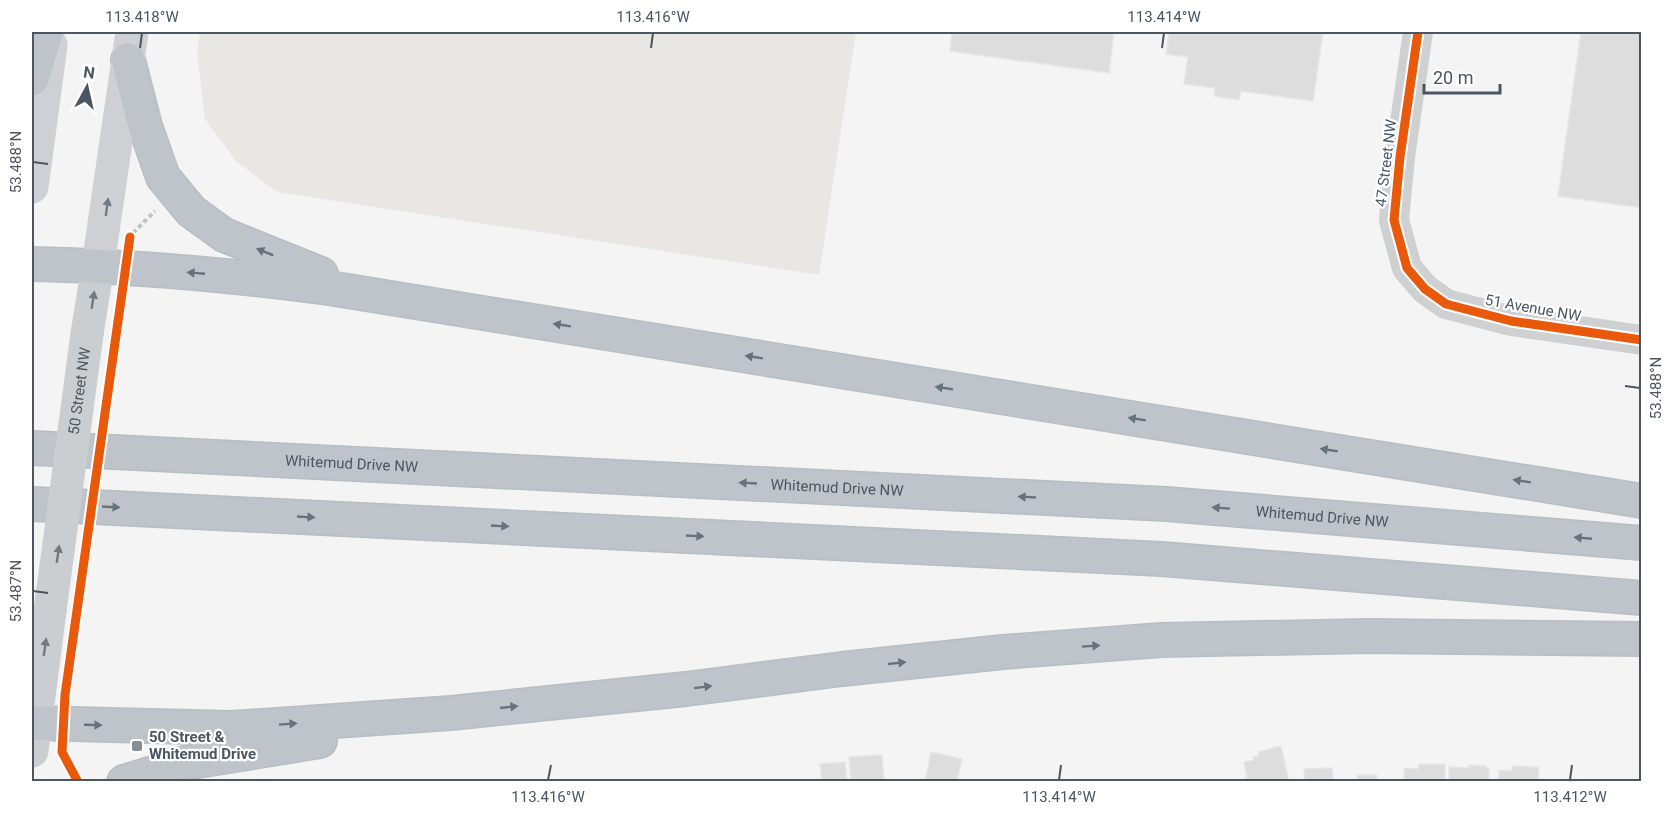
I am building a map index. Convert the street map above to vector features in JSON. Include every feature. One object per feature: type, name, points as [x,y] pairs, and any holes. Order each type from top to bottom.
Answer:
[{"type":"highway","points":[[32,79],[46,32]]},
{"type":"highway","points":[[130,46],[145,126],[163,177],[191,211],[224,236],[379,296]]},
{"type":"highway","points":[[32,264],[98,265],[260,279],[379,296],[1641,501]]},
{"type":"highway","name":"Whitemud Drive NW","points":[[32,448],[1166,504],[1641,543]]},
{"type":"highway","points":[[32,504],[1162,559],[1641,598]]},
{"type":"highway","points":[[33,733],[231,728],[451,713],[686,689],[1003,652],[1161,640],[1369,636],[1641,639]]},
{"type":"highway","points":[[124,782],[185,763],[306,744],[451,713]]},
{"type":"main road","points":[[32,187],[53,32]]},
{"type":"main road","name":"50 Street NW","points":[[33,733],[87,334],[130,46]]},
{"type":"street","name":"47 Street NW","points":[[1418,32],[1400,157],[1394,220],[1407,268],[1425,290]]},
{"type":"street","name":"51 Avenue NW","points":[[1425,290],[1446,304],[1511,321],[1641,340]]},
{"type":"path","points":[[130,237],[157,209]]},
{"type":"shaded area","points":[[200,32],[856,32],[819,275],[277,192],[237,162],[205,119],[197,54]]},
{"type":"building","points":[[952,32],[1114,32],[1109,73],[950,51]]},
{"type":"building","points":[[1169,32],[1323,32],[1313,101],[1241,91],[1239,100],[1214,96],[1215,88],[1184,84],[1188,57],[1166,54]]},
{"type":"building","points":[[1581,32],[1642,32],[1642,208],[1558,196]]},
{"type":"building","points":[[1281,746],[1289,782],[1246,782],[1244,762],[1254,760],[1253,757],[1259,756],[1258,752]]},
{"type":"building","points":[[931,752],[962,759],[957,782],[925,782]]},
{"type":"building","points":[[882,755],[884,782],[851,782],[849,757]]},
{"type":"building","points":[[845,762],[847,782],[822,782],[820,764]]},
{"type":"building","points":[[1419,764],[1445,764],[1445,782],[1404,782],[1404,768],[1418,769]]},
{"type":"building","points":[[1469,765],[1489,768],[1489,782],[1449,782],[1449,767],[1469,768]]},
{"type":"building","points":[[1512,766],[1539,767],[1538,782],[1498,782],[1499,770],[1512,771]]},
{"type":"building","points":[[1332,768],[1333,780],[1347,780],[1347,782],[1305,782],[1304,769]]},
{"type":"building","points":[[1357,775],[1377,775],[1377,781],[1391,782],[1357,782]]},
{"type":"cycle path","points":[[1418,32],[1400,157],[1394,220],[1407,268],[1425,289],[1446,304],[1511,321],[1642,340]]},
{"type":"cycle path","points":[[78,782],[62,752],[65,695],[130,237]]},
{"type":"place","name":"50 Street & Whitemud Drive","points":[[137,746]]}]
